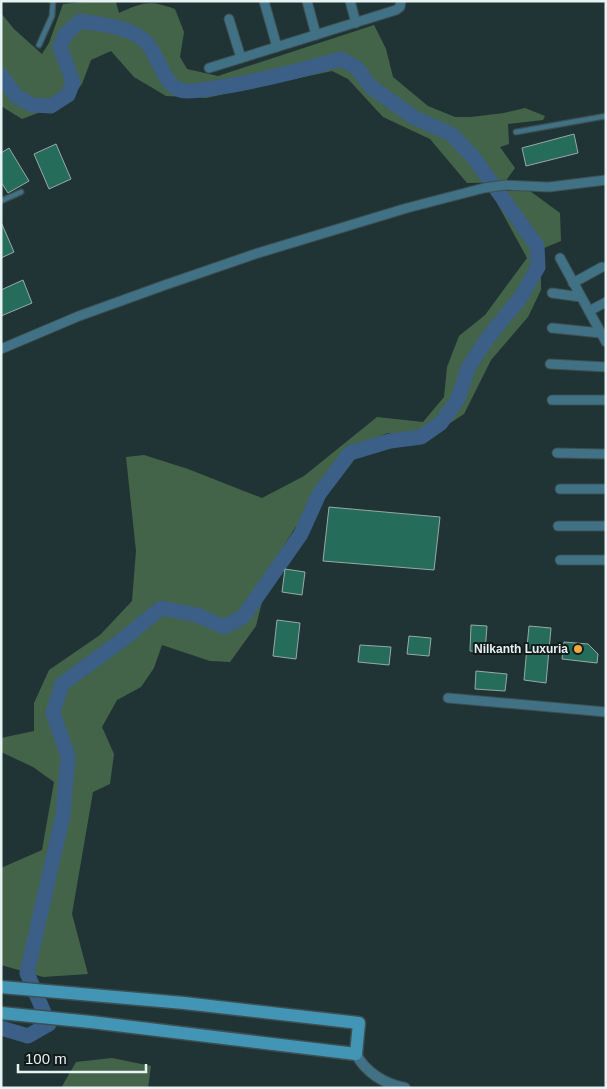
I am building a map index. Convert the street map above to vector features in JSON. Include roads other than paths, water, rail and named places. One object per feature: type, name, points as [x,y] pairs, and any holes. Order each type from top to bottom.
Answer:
[{"type":"main road","points":[[1,1013],[356,1054],[359,1023],[97,995],[2,987]]},
{"type":"street","points":[[264,1],[277,47]]},
{"type":"street","points":[[307,1],[316,35]]},
{"type":"street","points":[[350,1],[356,23]]},
{"type":"street","points":[[209,68],[396,10],[400,7],[401,1]]},
{"type":"street","points":[[230,19],[241,58]]},
{"type":"street","points":[[1,349],[79,316],[165,285],[255,254],[381,215],[484,188],[505,185],[549,187],[606,180]]},
{"type":"street","points":[[560,258],[606,342]]},
{"type":"street","points":[[573,283],[602,267]]},
{"type":"street","points":[[552,293],[581,297]]},
{"type":"street","points":[[589,311],[606,302]]},
{"type":"street","points":[[552,328],[601,333]]},
{"type":"street","points":[[550,364],[606,367]]},
{"type":"street","points":[[552,400],[606,400]]},
{"type":"street","points":[[557,453],[606,454]]},
{"type":"street","points":[[560,489],[606,489]]},
{"type":"street","points":[[558,526],[606,526]]},
{"type":"street","points":[[560,560],[606,560]]},
{"type":"street","points":[[448,698],[606,712]]},
{"type":"street","points":[[356,1054],[361,1064],[382,1081],[405,1088]]},
{"type":"lane","points":[[39,45],[52,16],[52,1]]},
{"type":"lane","points":[[516,132],[606,116]]},
{"type":"lane","points":[[1,201],[21,192]]},
{"type":"waterway","points":[[1,75],[16,96],[32,105],[51,106],[68,95],[73,82],[60,47],[65,35],[80,21],[123,29],[138,36],[150,46],[169,82],[174,87],[184,91],[246,83],[341,59],[357,68],[371,87],[415,118],[451,134],[474,158],[537,246],[538,267],[521,297],[489,336],[468,368],[458,399],[441,423],[421,437],[390,441],[350,453],[319,494],[301,534],[243,617],[224,627],[197,615],[161,608],[122,640],[62,684],[53,713],[68,756],[63,815],[27,973],[49,1024],[28,1036],[1,1028]]},
{"type":"place","name":"Nilkanth Luxuria","points":[[578,649]]}]
